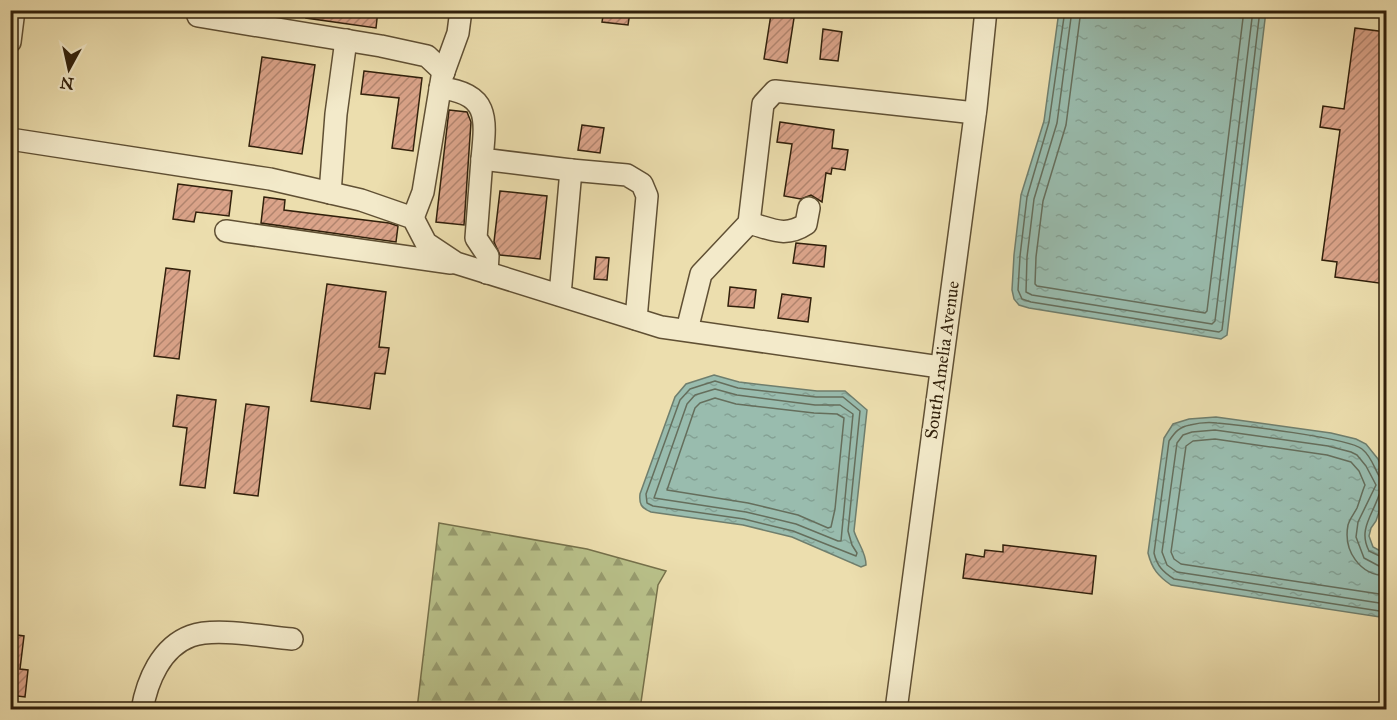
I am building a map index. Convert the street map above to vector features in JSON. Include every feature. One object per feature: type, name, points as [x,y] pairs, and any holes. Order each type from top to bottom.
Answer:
[{"type":"street","points":[[10,42],[14,10]]},
{"type":"street","points":[[196,10],[198,16],[346,40],[427,56],[442,80],[479,105],[485,124],[476,238],[488,256],[487,273]]},
{"type":"street","points":[[413,218],[423,192],[442,80],[458,33],[460,10]]},
{"type":"street","name":"South Amelia Avenue","points":[[896,710],[975,113],[986,10]]},
{"type":"street","points":[[330,193],[336,114],[346,40]]},
{"type":"street","points":[[687,330],[701,274],[749,223],[763,104],[775,91],[975,113]]},
{"type":"street","points":[[10,139],[270,179],[361,200],[413,218],[426,243],[456,263]]},
{"type":"street","points":[[482,159],[627,175],[642,184],[647,196],[636,319]]},
{"type":"street","points":[[561,296],[571,170]]},
{"type":"street","points":[[749,223],[781,232],[795,232],[807,224],[809,208]]},
{"type":"street","points":[[226,231],[456,263],[661,327],[940,367]]},
{"type":"street","points":[[142,710],[144,696],[155,667],[176,645],[192,636],[222,633],[292,639]]},
{"type":"green space","points":[[439,523],[587,549],[666,571],[658,585],[640,709],[417,709]]},
{"type":"water","points":[[1059,11],[1266,11],[1227,335],[1221,339],[1029,308],[1019,305],[1014,299],[1012,290],[1014,255],[1021,195],[1044,121]]},
{"type":"water","points":[[714,375],[739,382],[817,391],[845,391],[867,410],[854,531],[866,565],[861,567],[792,537],[743,525],[651,512],[643,507],[640,503],[640,494],[675,397],[686,384]]},
{"type":"water","points":[[1216,417],[1331,433],[1366,444],[1378,459],[1385,474],[1385,494],[1369,536],[1373,547],[1386,554],[1386,618],[1171,585],[1159,575],[1148,553],[1164,438],[1173,424],[1189,419]]},
{"type":"building","points":[[307,10],[378,10],[376,28],[306,18]]},
{"type":"building","points":[[604,10],[630,12],[628,25],[602,22]]},
{"type":"building","points":[[771,14],[794,18],[787,63],[764,59]]},
{"type":"building","points":[[1355,28],[1386,32],[1386,284],[1335,277],[1337,262],[1322,260],[1340,130],[1320,127],[1323,106],[1344,109]]},
{"type":"building","points":[[823,29],[842,32],[838,61],[820,59]]},
{"type":"building","points":[[262,57],[315,65],[302,154],[249,146]]},
{"type":"building","points":[[364,71],[422,78],[413,151],[392,148],[399,98],[361,94]]},
{"type":"building","points":[[449,110],[467,112],[471,122],[464,225],[436,222]]},
{"type":"building","points":[[780,122],[834,130],[832,148],[848,150],[845,170],[832,168],[831,174],[826,173],[822,202],[811,195],[801,199],[784,196],[792,144],[777,142]]},
{"type":"building","points":[[582,125],[604,128],[600,153],[578,150]]},
{"type":"building","points":[[178,184],[232,191],[229,216],[196,212],[194,222],[173,219]]},
{"type":"building","points":[[500,191],[547,196],[540,259],[500,255],[494,242]]},
{"type":"building","points":[[264,197],[285,200],[284,210],[398,226],[396,242],[261,223]]},
{"type":"building","points":[[796,243],[826,246],[824,267],[793,263]]},
{"type":"building","points":[[596,257],[609,258],[607,280],[594,279]]},
{"type":"building","points":[[166,268],[190,271],[179,359],[154,356]]},
{"type":"building","points":[[327,284],[386,292],[379,347],[389,348],[385,374],[375,373],[370,409],[311,401]]},
{"type":"building","points":[[730,287],[756,290],[754,308],[728,306]]},
{"type":"building","points":[[782,294],[811,298],[808,322],[778,318]]},
{"type":"building","points":[[177,395],[216,400],[205,488],[180,485],[187,428],[173,426]]},
{"type":"building","points":[[246,404],[269,407],[258,496],[234,493]]},
{"type":"building","points":[[1003,545],[1096,556],[1092,594],[963,578],[966,554],[984,557],[985,550],[1003,552]]},
{"type":"building","points":[[10,634],[24,636],[20,669],[28,670],[25,697],[10,695]]}]
